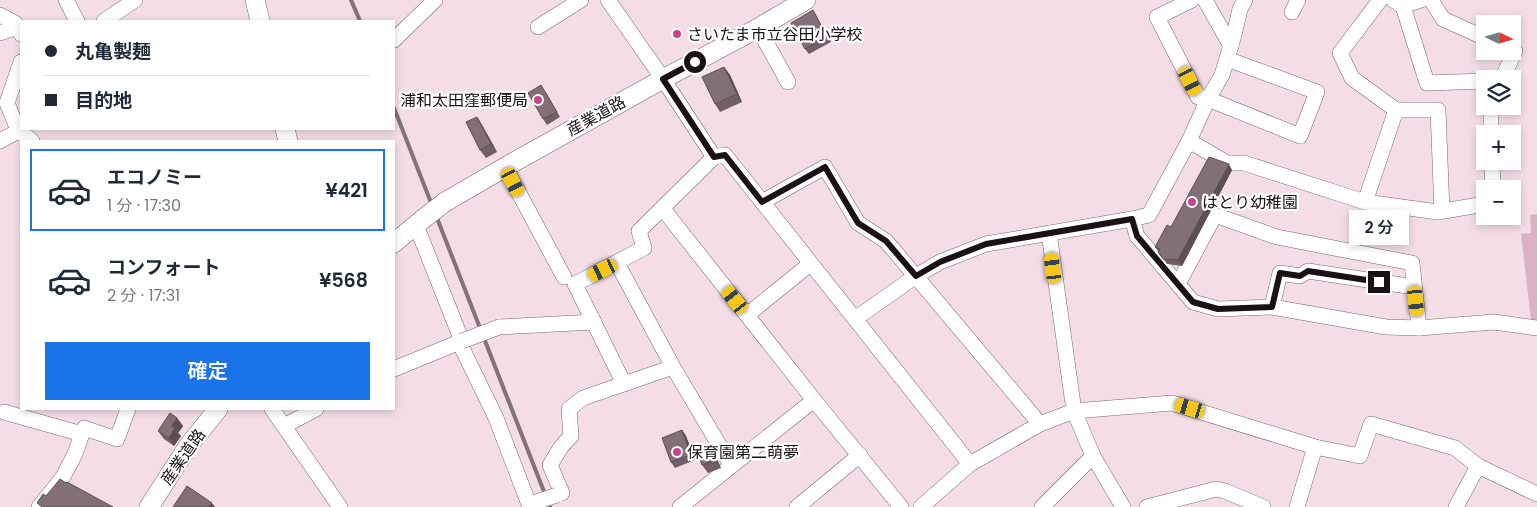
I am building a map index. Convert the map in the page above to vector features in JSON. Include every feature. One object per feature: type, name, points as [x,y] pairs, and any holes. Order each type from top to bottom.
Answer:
[{"type":"main road","points":[[255,0],[260,20]]},
{"type":"main road","name":"産業道路","points":[[395,242],[446,202],[505,167],[758,28],[802,1]]},
{"type":"main road","name":"産業道路","points":[[149,507],[189,445],[217,410]]},
{"type":"street","points":[[105,20],[135,0]]},
{"type":"street","points":[[395,39],[435,0]]},
{"type":"street","points":[[538,27],[581,0]]},
{"type":"street","points":[[608,0],[720,156],[762,202],[970,464]]},
{"type":"street","points":[[1192,0],[1157,17],[1198,97],[1208,99],[1300,136],[1316,92],[1229,53],[1205,0]]},
{"type":"street","points":[[855,319],[916,276],[940,262],[986,244],[1150,215],[1208,99],[1222,76],[1240,9],[1245,0]]},
{"type":"street","points":[[1380,0],[1340,53],[1352,78],[1396,110],[1438,110],[1442,211]]},
{"type":"street","points":[[1421,0],[1398,3],[1427,83],[1476,81]]},
{"type":"street","points":[[1431,0],[1443,19],[1476,34]]},
{"type":"street","points":[[66,1],[76,20]]},
{"type":"street","points":[[0,15],[15,23],[19,31],[0,33]]},
{"type":"street","points":[[758,28],[788,82]]},
{"type":"street","points":[[0,141],[20,129],[7,103],[20,65]]},
{"type":"street","points":[[0,88],[16,77]]},
{"type":"street","points":[[1365,202],[1396,110]]},
{"type":"street","points":[[21,130],[31,140]]},
{"type":"street","points":[[1188,141],[1227,163],[1244,163],[1365,202],[1438,212],[1476,205]]},
{"type":"street","points":[[624,384],[575,284],[617,264],[644,248],[639,231],[720,156]]},
{"type":"street","points":[[505,167],[564,277]]},
{"type":"street","points":[[762,202],[825,167],[858,223],[886,241],[1040,424]]},
{"type":"street","points":[[663,209],[901,507]]},
{"type":"street","points":[[1178,284],[1215,215],[1277,237],[1412,263],[1418,328]]},
{"type":"street","points":[[1132,219],[1137,236],[1193,302],[1218,309],[1272,307],[1386,327],[1418,328],[1494,322],[1537,328]]},
{"type":"street","points":[[419,222],[462,341],[462,348],[496,418],[532,504],[562,498],[550,465],[561,447],[571,436],[568,409],[583,398],[674,367]]},
{"type":"street","points":[[1049,233],[1064,353],[1074,411],[1093,456],[1123,507]]},
{"type":"street","points":[[617,264],[731,465]]},
{"type":"street","points":[[748,315],[810,264]]},
{"type":"street","points":[[1272,307],[1280,273],[1300,276],[1308,271],[1414,287]]},
{"type":"street","points":[[395,369],[499,327],[594,322]]},
{"type":"street","points":[[680,507],[814,400]]},
{"type":"street","points":[[921,507],[970,464],[1040,424],[1074,411],[1172,403],[1315,447],[1360,456],[1371,424],[1455,448],[1478,466],[1537,494]]},
{"type":"street","points":[[39,507],[63,477],[75,454],[84,428],[117,439],[128,410]]},
{"type":"street","points":[[273,410],[340,507]]},
{"type":"street","points":[[284,426],[314,410]]},
{"type":"street","points":[[4,412],[82,434]]},
{"type":"street","points":[[1297,507],[1315,447]]},
{"type":"street","points":[[797,507],[860,455]]},
{"type":"street","points":[[1042,507],[1093,456]]},
{"type":"street","points":[[1456,507],[1478,466]]},
{"type":"street","points":[[1154,506],[1216,490],[1225,491],[1259,506]]},
{"type":"shaded area","points":[[1537,214],[1537,321],[1531,320],[1521,234],[1531,233],[1530,215]]},
{"type":"building","points":[[813,10],[827,37],[805,49],[791,23]]},
{"type":"building","points":[[724,67],[737,94],[715,104],[702,77]]},
{"type":"building","points":[[541,85],[557,112],[543,119],[528,93]]},
{"type":"building","points":[[477,117],[491,144],[480,150],[466,122]]},
{"type":"building","points":[[1209,157],[1229,164],[1178,260],[1163,259],[1158,252],[1160,249],[1155,247],[1167,225],[1171,227]]},
{"type":"building","points":[[170,413],[177,418],[172,426],[175,428],[169,438],[158,431]]},
{"type":"building","points":[[682,430],[691,455],[671,462],[662,438]]},
{"type":"building","points":[[709,445],[715,460],[702,465],[696,450]]},
{"type":"building","points":[[60,479],[113,507],[42,507],[37,503],[43,494],[46,496]]},
{"type":"building","points":[[187,486],[212,503],[209,506],[211,507],[173,507]]},
{"type":"railway","points":[[351,0],[360,20]]},
{"type":"railway","points":[[395,111],[550,507]]},
{"type":"place","name":"さいたま市立谷田小学校","points":[[677,34]]},
{"type":"place","name":"浦和太田窪郵便局","points":[[538,100]]},
{"type":"place","name":"はとり幼稚園","points":[[1192,202]]},
{"type":"place","name":"保育園第二萌夢","points":[[677,452]]},
{"type":"route","points":[[695,62],[663,79],[714,157],[725,155],[762,202],[825,167],[858,223],[886,241],[916,276],[940,262],[986,244],[1132,219],[1137,236],[1193,302],[1218,309],[1272,307],[1280,273],[1300,276],[1308,271],[1379,282]]}]
